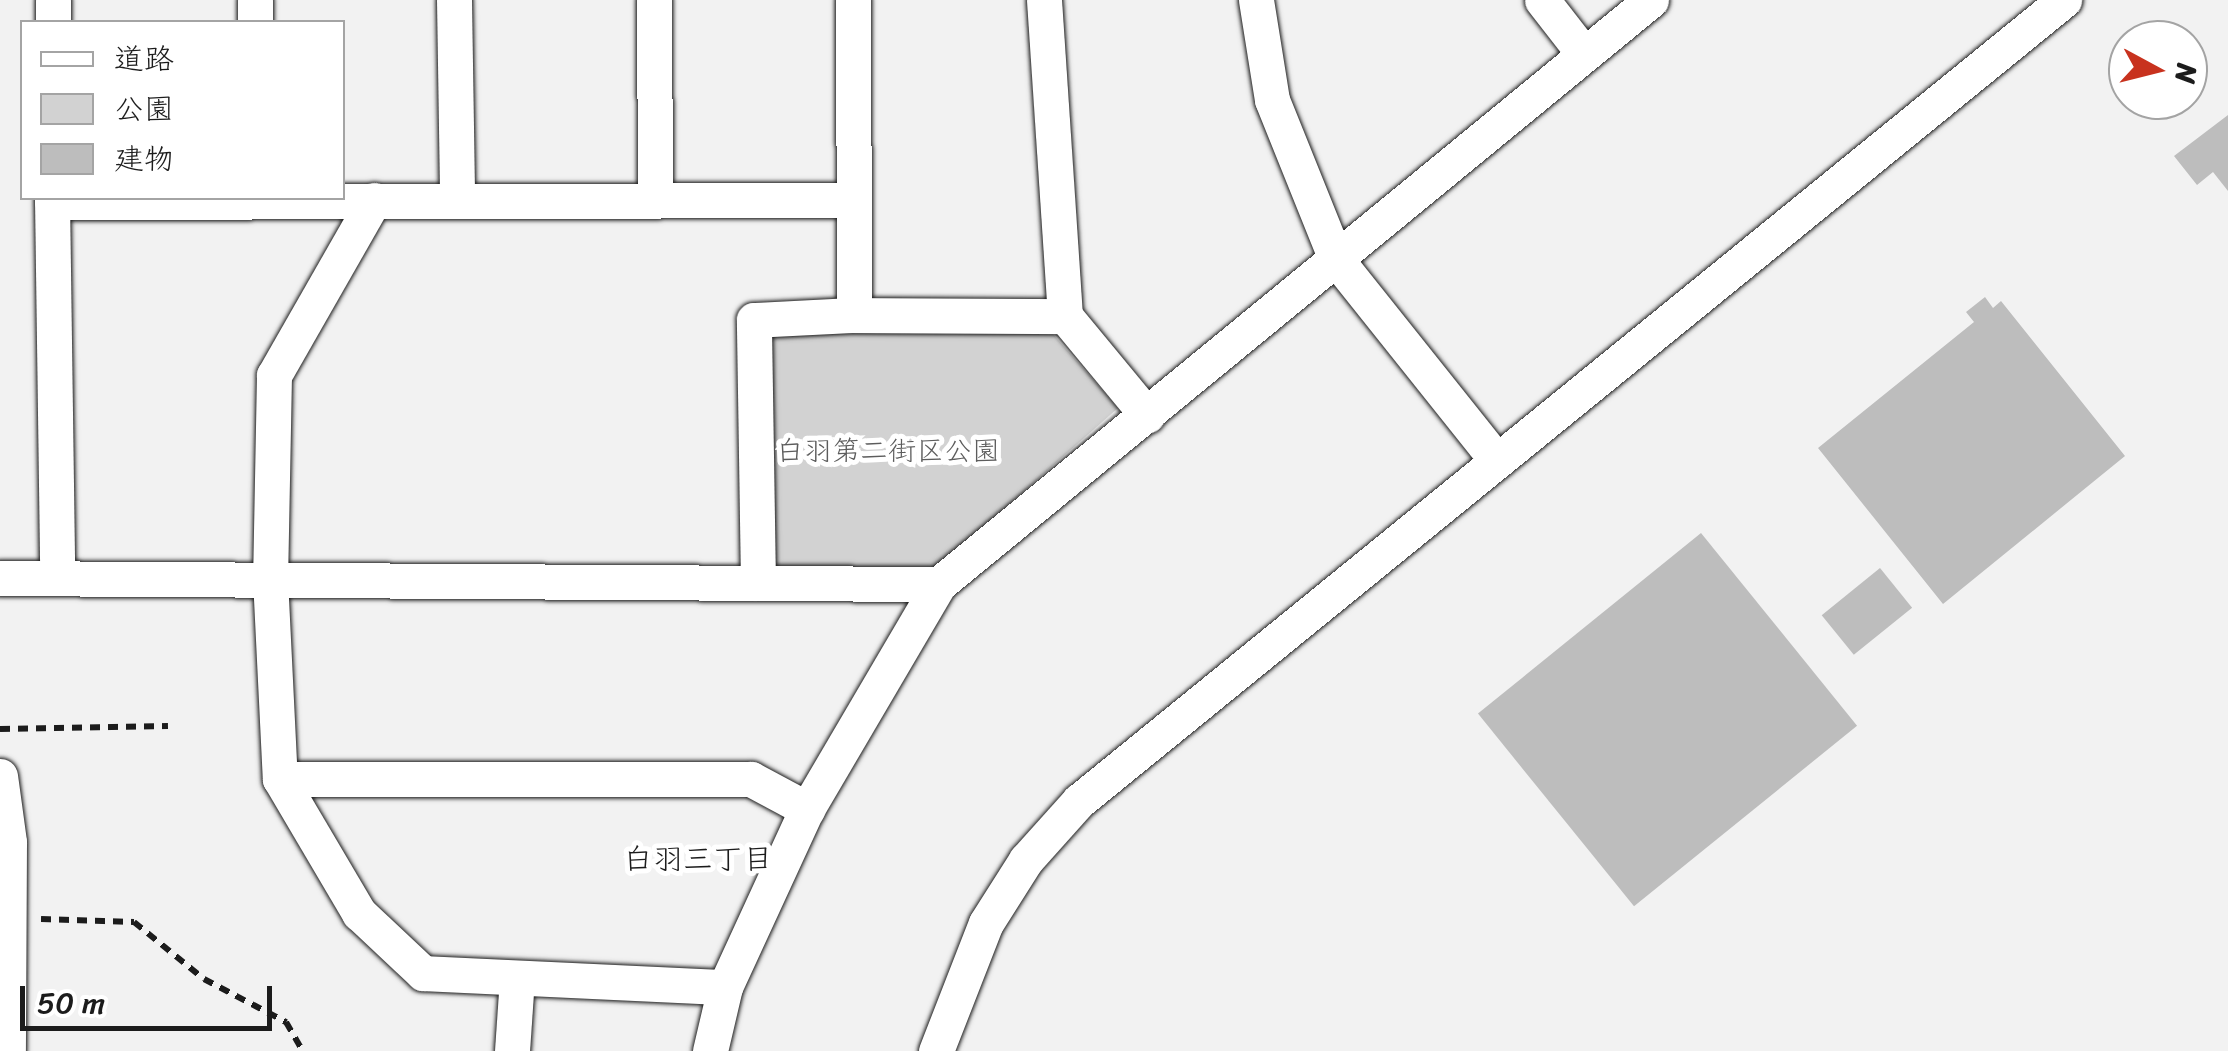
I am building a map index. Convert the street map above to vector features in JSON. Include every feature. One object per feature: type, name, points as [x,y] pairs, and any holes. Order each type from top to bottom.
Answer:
[{"type":"street","points":[[454,0],[457,200]]},
{"type":"street","points":[[654,0],[655,200]]},
{"type":"street","points":[[854,0],[854,314]]},
{"type":"street","points":[[1044,0],[1065,316],[1147,414]]},
{"type":"street","points":[[1256,0],[1272,100],[1336,259],[1497,461]]},
{"type":"street","points":[[1542,0],[1584,54]]},
{"type":"street","points":[[710,1051],[724,987],[807,809],[939,584],[1651,0]]},
{"type":"street","points":[[936,1051],[986,923],[1026,860],[1079,801],[2064,0]]},
{"type":"street","points":[[52,200],[57,576]]},
{"type":"street","points":[[345,200],[853,200]]},
{"type":"street","points":[[374,200],[274,374],[270,578],[280,780],[359,913],[423,974],[724,987]]},
{"type":"street","points":[[758,583],[754,320],[854,314],[1065,316]]},
{"type":"street","points":[[0,578],[939,584]]},
{"type":"street","points":[[0,776],[10,918],[8,1051]]},
{"type":"street","points":[[280,780],[751,779],[807,809]]},
{"type":"street","points":[[512,1051],[516,978]]},
{"type":"path","points":[[0,729],[168,726]]},
{"type":"path","points":[[10,918],[134,922],[204,978],[286,1022],[303,1051]]},
{"type":"green space","name":"白羽第二街区公園","points":[[1044,324],[1118,408],[931,573],[763,571],[769,335]]},
{"type":"building","points":[[2228,115],[2228,191],[2213,172],[2197,185],[2174,156]]},
{"type":"building","points":[[1985,297],[1993,308],[2001,301],[2125,456],[1943,604],[1818,448],[1974,322],[1966,312]]},
{"type":"building","points":[[1701,533],[1857,726],[1634,906],[1478,714]]},
{"type":"building","points":[[1880,568],[1912,608],[1854,655],[1822,615]]},
{"type":"district","name":"白羽三丁目","points":[[698,859]]}]
